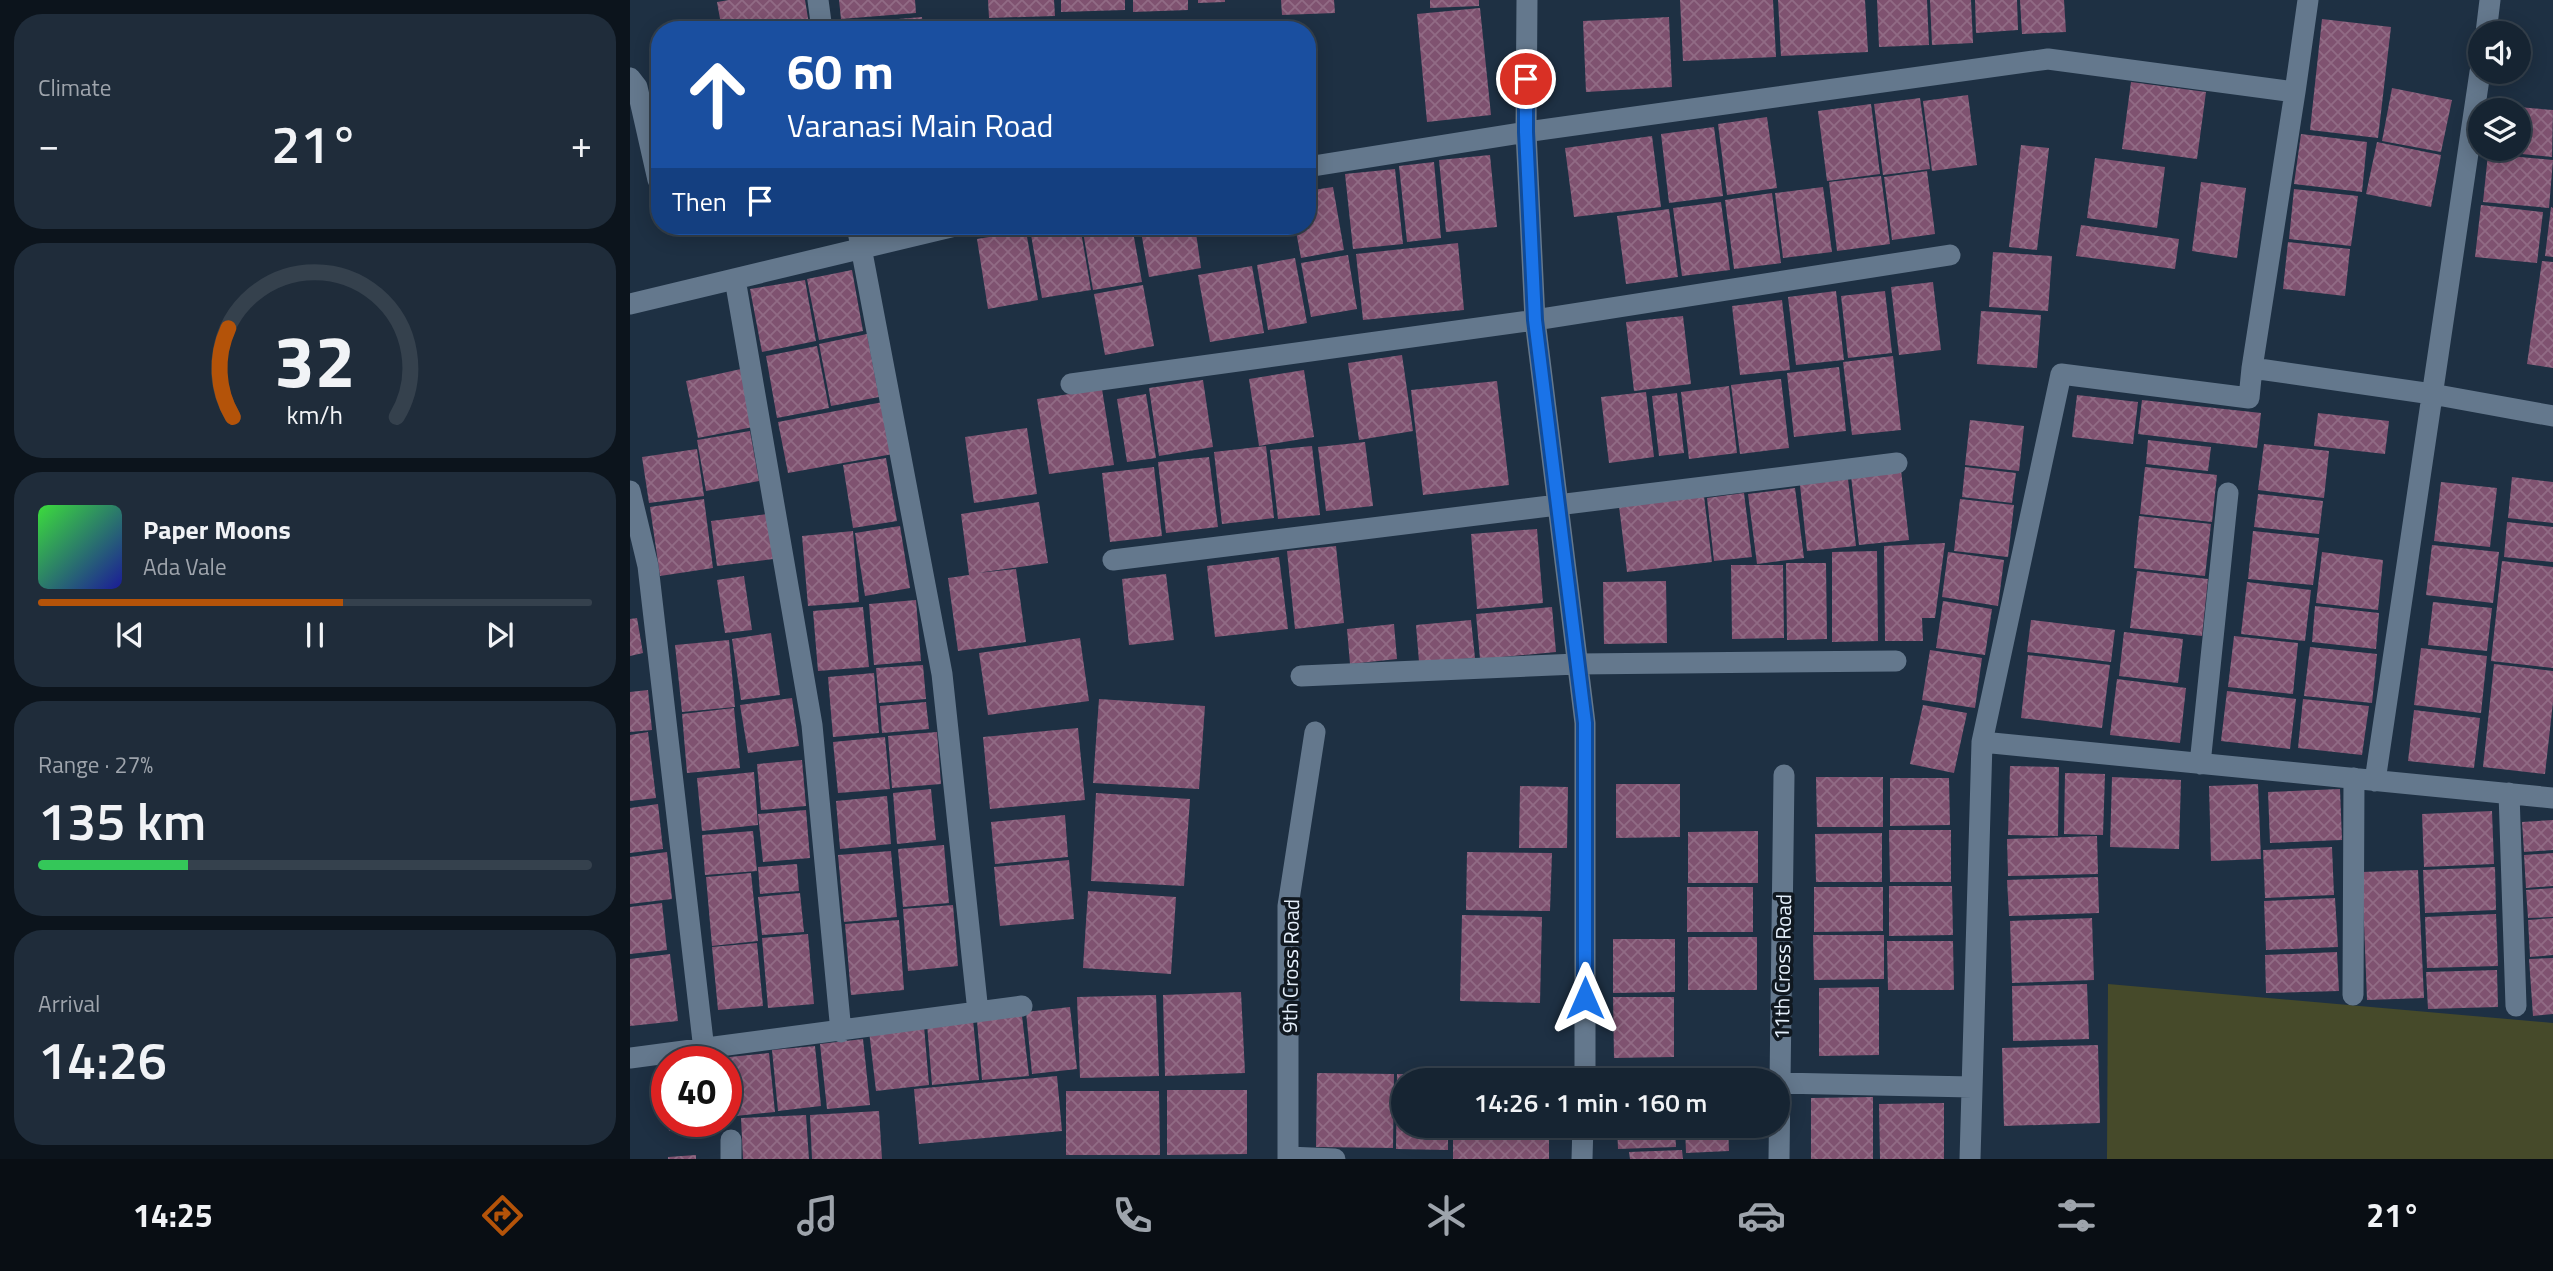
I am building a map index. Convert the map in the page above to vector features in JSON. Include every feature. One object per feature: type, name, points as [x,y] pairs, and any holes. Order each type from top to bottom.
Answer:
[{"type":"street","points":[[818,0],[821,21]]},
{"type":"street","points":[[1527,0],[1526,132],[1535,320],[1586,754],[1585,1068]]},
{"type":"street","points":[[1970,1159],[1982,743],[2061,374],[2249,398],[2308,0]]},
{"type":"street","points":[[2487,21],[2490,0]]},
{"type":"street","points":[[1316,166],[1526,132],[2048,59],[2295,92]]},
{"type":"street","points":[[630,78],[637,87],[651,149]]},
{"type":"street","points":[[2353,995],[2364,780],[2432,394],[2478,84]]},
{"type":"street","points":[[859,235],[943,674],[978,1012]]},
{"type":"street","points":[[630,304],[918,235]]},
{"type":"street","points":[[1071,384],[1535,320],[1950,256]]},
{"type":"street","points":[[735,279],[811,725],[841,1032]]},
{"type":"street","points":[[2252,369],[2432,394],[2553,416]]},
{"type":"street","points":[[1113,560],[1897,463]]},
{"type":"street","points":[[630,491],[648,566],[704,1046]]},
{"type":"street","points":[[2200,764],[2228,494]]},
{"type":"street","points":[[1301,676],[1577,664],[1896,661]]},
{"type":"street","name":"9th Cross Road","points":[[1288,1158],[1288,906],[1315,732]]},
{"type":"street","points":[[1982,743],[2553,798]]},
{"type":"street","name":"11th Cross Road","points":[[1779,1068],[1784,775]]},
{"type":"street","points":[[2509,793],[2515,1006]]},
{"type":"street","points":[[734,1046],[1023,1006]]},
{"type":"street","points":[[630,1058],[651,1056]]},
{"type":"street","points":[[1790,1083],[1972,1087]]},
{"type":"street","points":[[1582,1159],[1583,1138]]},
{"type":"street","name":"11th Cross Road","points":[[1779,1138],[1779,1159]]},
{"type":"street","points":[[1288,1158],[1335,1159]]},
{"type":"green space","points":[[2108,984],[2553,1023],[2553,1159],[2107,1159]]},
{"type":"building","points":[[805,0],[808,21],[720,21],[717,2]]},
{"type":"building","points":[[839,0],[915,0],[916,13],[841,19]]},
{"type":"building","points":[[988,0],[1054,0],[1055,16],[989,18]]},
{"type":"building","points":[[1061,0],[1125,0],[1125,10],[1061,12]]},
{"type":"building","points":[[1133,0],[1188,0],[1188,10],[1133,12]]},
{"type":"building","points":[[1198,0],[1225,0],[1225,2],[1198,3]]},
{"type":"building","points":[[1281,0],[1334,0],[1335,13],[1282,15]]},
{"type":"building","points":[[1430,0],[1479,0],[1479,6],[1430,8]]},
{"type":"building","points":[[1680,0],[1773,0],[1776,57],[1683,61]]},
{"type":"building","points":[[1778,0],[1865,0],[1868,52],[1781,56]]},
{"type":"building","points":[[1877,0],[1927,0],[1929,45],[1879,47]]},
{"type":"building","points":[[1930,0],[1971,0],[1973,43],[1932,45]]},
{"type":"building","points":[[1975,0],[2017,0],[2018,30],[1976,33]]},
{"type":"building","points":[[2020,0],[2064,0],[2066,32],[2022,34]]},
{"type":"building","points":[[1480,8],[1491,115],[1427,122],[1417,14]]},
{"type":"building","points":[[922,17],[922,21],[875,21]]},
{"type":"building","points":[[1669,17],[1672,87],[1586,92],[1583,21]]},
{"type":"building","points":[[2322,19],[2391,27],[2378,138],[2310,130]]},
{"type":"building","points":[[2131,82],[2206,92],[2197,159],[2122,149]]},
{"type":"building","points":[[2392,88],[2452,100],[2441,152],[2382,141]]},
{"type":"building","points":[[1968,95],[1977,165],[1932,171],[1923,101]]},
{"type":"building","points":[[1920,98],[1930,169],[1883,175],[1874,104]]},
{"type":"building","points":[[1871,104],[1880,174],[1827,181],[1818,111]]},
{"type":"building","points":[[2531,108],[2553,110],[2552,157],[2531,155]]},
{"type":"building","points":[[1767,117],[1777,188],[1727,195],[1718,124]]},
{"type":"building","points":[[1714,127],[1723,196],[1669,203],[1661,134]]},
{"type":"building","points":[[2301,134],[2367,142],[2362,192],[2294,184]]},
{"type":"building","points":[[1652,136],[1661,207],[1574,217],[1565,148]]},
{"type":"building","points":[[2377,142],[2441,155],[2431,207],[2366,194]]},
{"type":"building","points":[[2021,145],[2049,148],[2037,250],[2009,247]]},
{"type":"building","points":[[1490,155],[1497,227],[1446,232],[1439,160]]},
{"type":"building","points":[[2095,158],[2165,167],[2157,228],[2087,218]]},
{"type":"building","points":[[2531,158],[2553,160],[2549,208],[2483,202],[2487,161],[2531,161]]},
{"type":"building","points":[[1434,162],[1441,238],[1407,242],[1399,166]]},
{"type":"building","points":[[1395,169],[1403,244],[1353,249],[1345,174]]},
{"type":"building","points":[[1927,171],[1935,234],[1892,240],[1884,177]]},
{"type":"building","points":[[1881,176],[1890,244],[1837,251],[1829,182]]},
{"type":"building","points":[[2201,182],[2246,188],[2237,258],[2192,251]]},
{"type":"building","points":[[1333,187],[1344,250],[1301,258],[1297,235],[1316,235],[1316,190]]},
{"type":"building","points":[[1823,187],[1832,252],[1783,258],[1775,193]]},
{"type":"building","points":[[2294,189],[2358,196],[2351,246],[2289,239]]},
{"type":"building","points":[[1772,193],[1781,263],[1734,269],[1725,200]]},
{"type":"building","points":[[1721,202],[1730,270],[1682,276],[1673,208]]},
{"type":"building","points":[[2481,205],[2543,212],[2537,263],[2475,257]]},
{"type":"building","points":[[2551,207],[2553,208],[2553,257],[2545,256]]},
{"type":"building","points":[[1669,209],[1678,277],[1626,284],[1617,216]]},
{"type":"building","points":[[2081,225],[2179,239],[2175,269],[2076,256]]},
{"type":"building","points":[[1027,235],[1038,300],[988,309],[977,239]]},
{"type":"building","points":[[1031,235],[1082,235],[1091,290],[1042,298]]},
{"type":"building","points":[[1084,235],[1134,235],[1142,282],[1093,290]]},
{"type":"building","points":[[1142,235],[1196,235],[1201,268],[1149,277]]},
{"type":"building","points":[[2288,242],[2350,249],[2345,296],[2283,289]]},
{"type":"building","points":[[1458,243],[1464,310],[1363,320],[1356,254]]},
{"type":"building","points":[[1993,252],[2052,256],[2048,311],[1989,307]]},
{"type":"building","points":[[1348,255],[1357,309],[1311,317],[1301,263]]},
{"type":"building","points":[[1295,258],[1307,323],[1268,330],[1257,265]]},
{"type":"building","points":[[2542,261],[2553,262],[2553,368],[2527,364]]},
{"type":"building","points":[[1252,266],[1264,333],[1210,342],[1198,275]]},
{"type":"building","points":[[852,270],[863,331],[819,340],[807,279]]},
{"type":"building","points":[[805,280],[816,341],[762,352],[750,289]]},
{"type":"building","points":[[1933,282],[1941,350],[1899,355],[1891,287]]},
{"type":"building","points":[[1143,285],[1154,346],[1105,355],[1094,294]]},
{"type":"building","points":[[1836,291],[1844,360],[1796,365],[1788,297]]},
{"type":"building","points":[[1885,291],[1892,353],[1848,358],[1841,296]]},
{"type":"building","points":[[1782,300],[1790,370],[1740,375],[1732,306]]},
{"type":"building","points":[[1981,311],[2041,315],[2037,368],[1977,364]]},
{"type":"building","points":[[1683,316],[1691,384],[1634,391],[1626,322]]},
{"type":"building","points":[[867,334],[879,397],[831,406],[819,344]]},
{"type":"building","points":[[817,346],[829,408],[777,418],[766,356]]},
{"type":"building","points":[[1402,355],[1413,431],[1359,440],[1348,363]]},
{"type":"building","points":[[1893,356],[1901,430],[1852,435],[1843,362]]},
{"type":"building","points":[[1839,367],[1846,431],[1794,437],[1787,373]]},
{"type":"building","points":[[741,369],[753,427],[698,438],[686,381]]},
{"type":"building","points":[[1304,370],[1314,437],[1259,446],[1249,379]]},
{"type":"building","points":[[1781,379],[1789,448],[1740,454],[1731,385]]},
{"type":"building","points":[[1203,380],[1213,447],[1159,456],[1149,388]]},
{"type":"building","points":[[1497,381],[1509,485],[1423,495],[1411,390]]},
{"type":"building","points":[[1729,386],[1737,453],[1689,459],[1681,392]]},
{"type":"building","points":[[1102,389],[1114,465],[1049,474],[1037,399]]},
{"type":"building","points":[[1646,392],[1654,457],[1609,463],[1601,397]]},
{"type":"building","points":[[1677,393],[1684,453],[1659,456],[1652,396]]},
{"type":"building","points":[[1146,394],[1156,458],[1127,462],[1117,399]]},
{"type":"building","points":[[2077,395],[2138,402],[2133,444],[2072,437]]},
{"type":"building","points":[[2142,400],[2261,413],[2257,448],[2138,434]]},
{"type":"building","points":[[883,402],[893,454],[788,473],[778,422]]},
{"type":"building","points":[[2318,413],[2389,421],[2385,454],[2314,446]]},
{"type":"building","points":[[1970,420],[2024,426],[2019,471],[1965,465]]},
{"type":"building","points":[[1027,428],[1037,494],[974,503],[965,437]]},
{"type":"building","points":[[750,431],[759,481],[706,491],[697,440]]},
{"type":"building","points":[[2148,440],[2211,447],[2208,471],[2146,464]]},
{"type":"building","points":[[1365,442],[1373,506],[1326,511],[1318,447]]},
{"type":"building","points":[[2264,444],[2329,451],[2324,498],[2258,490]]},
{"type":"building","points":[[1266,446],[1274,518],[1222,524],[1214,452]]},
{"type":"building","points":[[1312,446],[1320,515],[1278,519],[1270,450]]},
{"type":"building","points":[[697,449],[704,496],[649,503],[642,457]]},
{"type":"building","points":[[1209,457],[1218,527],[1166,533],[1158,462]]},
{"type":"building","points":[[886,458],[897,521],[853,528],[843,465]]},
{"type":"building","points":[[1154,467],[1162,536],[1110,542],[1102,473]]},
{"type":"building","points":[[1965,467],[2016,473],[2012,503],[1962,497]]},
{"type":"building","points":[[2145,467],[2217,475],[2212,522],[2140,514]]},
{"type":"building","points":[[1901,470],[1909,540],[1859,545],[1851,476]]},
{"type":"building","points":[[2512,477],[2553,482],[2553,523],[2508,518]]},
{"type":"building","points":[[1848,479],[1856,546],[1807,551],[1800,485]]},
{"type":"building","points":[[2441,482],[2497,488],[2490,547],[2434,541]]},
{"type":"building","points":[[1795,488],[1804,558],[1757,564],[1748,494]]},
{"type":"building","points":[[1744,493],[1752,557],[1714,561],[1707,498]]},
{"type":"building","points":[[2258,494],[2323,501],[2319,534],[2254,527]]},
{"type":"building","points":[[1704,496],[1712,562],[1627,572],[1619,506]]},
{"type":"building","points":[[704,499],[713,568],[660,576],[650,507]]},
{"type":"building","points":[[1960,499],[2014,505],[2008,557],[1954,551]]},
{"type":"building","points":[[1039,502],[1048,563],[977,573],[1016,569],[1026,642],[958,651],[948,578],[969,575],[961,514]]},
{"type":"building","points":[[767,514],[773,559],[717,566],[711,521]]},
{"type":"building","points":[[2139,516],[2211,524],[2205,576],[2134,568]]},
{"type":"building","points":[[2507,522],[2553,527],[2553,562],[2504,557]]},
{"type":"building","points":[[900,526],[910,588],[865,596],[855,533]]},
{"type":"building","points":[[1537,529],[1543,603],[1477,609],[1471,534]]},
{"type":"building","points":[[853,531],[859,602],[808,606],[802,536]]},
{"type":"building","points":[[2253,531],[2319,538],[2313,585],[2248,579]]},
{"type":"building","points":[[1945,543],[1935,618],[1922,618],[1923,641],[1885,641],[1884,546]]},
{"type":"building","points":[[2432,545],[2499,552],[2493,603],[2426,595]]},
{"type":"building","points":[[1336,546],[1344,623],[1295,629],[1287,551]]},
{"type":"building","points":[[1877,551],[1878,641],[1832,642],[1832,552]]},
{"type":"building","points":[[1948,552],[2004,560],[1998,606],[1942,597]]},
{"type":"building","points":[[2322,552],[2383,560],[2378,610],[2316,603]]},
{"type":"building","points":[[1279,557],[1288,629],[1215,637],[1207,566]]},
{"type":"building","points":[[2502,561],[2553,567],[2553,668],[2491,661]]},
{"type":"building","points":[[1786,563],[1826,563],[1827,639],[1787,640]]},
{"type":"building","points":[[1731,565],[1783,565],[1784,638],[1732,639]]},
{"type":"building","points":[[2137,571],[2208,579],[2202,636],[2130,628]]},
{"type":"building","points":[[1166,574],[1174,640],[1129,645],[1122,579]]},
{"type":"building","points":[[744,576],[752,630],[725,633],[717,580]]},
{"type":"building","points":[[1666,581],[1667,643],[1604,644],[1603,582]]},
{"type":"building","points":[[2247,582],[2311,590],[2305,641],[2241,634]]},
{"type":"building","points":[[916,600],[921,661],[874,665],[869,604]]},
{"type":"building","points":[[1943,601],[1992,609],[1985,655],[1936,648]]},
{"type":"building","points":[[2433,602],[2492,608],[2487,651],[2428,645]]},
{"type":"building","points":[[2315,606],[2379,613],[2376,649],[2312,642]]},
{"type":"building","points":[[863,607],[869,667],[818,671],[813,611]]},
{"type":"building","points":[[1552,607],[1556,652],[1480,659],[1476,614]]},
{"type":"building","points":[[637,618],[643,653],[630,656],[630,619]]},
{"type":"building","points":[[1471,620],[1475,658],[1419,662],[1416,625]]},
{"type":"building","points":[[2031,620],[2115,630],[2111,662],[2027,652]]},
{"type":"building","points":[[1394,624],[1397,659],[1350,664],[1347,629]]},
{"type":"building","points":[[2124,632],[2183,639],[2178,683],[2119,676]]},
{"type":"building","points":[[771,633],[780,695],[741,700],[732,639]]},
{"type":"building","points":[[2234,636],[2298,643],[2293,694],[2228,687]]},
{"type":"building","points":[[1080,638],[1089,701],[988,715],[979,653]]},
{"type":"building","points":[[729,640],[735,707],[682,712],[675,645]]},
{"type":"building","points":[[2310,647],[2377,654],[2372,703],[2304,696]]},
{"type":"building","points":[[2421,648],[2487,656],[2481,713],[2414,705]]},
{"type":"building","points":[[1930,650],[1982,658],[1975,708],[1922,700]]},
{"type":"building","points":[[2028,655],[2110,665],[2102,728],[2021,718]]},
{"type":"building","points":[[2494,664],[2553,671],[2553,702],[2545,774],[2483,767]]},
{"type":"building","points":[[923,665],[926,699],[879,703],[876,668]]},
{"type":"building","points":[[874,673],[879,733],[833,737],[828,677]]},
{"type":"building","points":[[2117,679],[2186,688],[2180,743],[2110,735]]},
{"type":"building","points":[[648,690],[652,730],[630,732],[630,692]]},
{"type":"building","points":[[2227,691],[2296,699],[2290,749],[2221,741]]},
{"type":"building","points":[[792,698],[799,746],[748,753],[740,705]]},
{"type":"building","points":[[1099,699],[1205,706],[1199,789],[1093,783]]},
{"type":"building","points":[[2303,699],[2369,706],[2362,755],[2298,748]]},
{"type":"building","points":[[926,702],[929,729],[882,733],[880,706]]},
{"type":"building","points":[[1923,705],[1967,713],[1954,773],[1910,764]]},
{"type":"building","points":[[734,708],[740,768],[687,773],[682,714]]},
{"type":"building","points":[[2414,710],[2480,718],[2474,768],[2408,761]]},
{"type":"building","points":[[1078,728],[1085,800],[990,809],[983,737]]},
{"type":"building","points":[[648,732],[656,798],[630,801],[630,735]]},
{"type":"building","points":[[937,732],[941,784],[892,788],[888,736]]},
{"type":"building","points":[[885,737],[890,789],[838,793],[833,742]]},
{"type":"building","points":[[802,760],[806,806],[761,810],[757,764]]},
{"type":"building","points":[[2010,766],[2059,767],[2058,836],[2008,835]]},
{"type":"building","points":[[754,772],[758,825],[702,831],[697,778]]},
{"type":"building","points":[[2065,773],[2105,774],[2103,835],[2064,834]]},
{"type":"building","points":[[1816,777],[1883,777],[1883,827],[1817,827]]},
{"type":"building","points":[[2112,777],[2181,780],[2179,849],[2110,847]]},
{"type":"building","points":[[1890,778],[1949,778],[1950,825],[1890,826]]},
{"type":"building","points":[[1616,784],[1680,784],[1680,837],[1616,838]]},
{"type":"building","points":[[2258,784],[2261,859],[2211,861],[2209,786]]},
{"type":"building","points":[[1520,786],[1568,787],[1567,848],[1519,848]]},
{"type":"building","points":[[931,789],[936,840],[897,844],[893,793]]},
{"type":"building","points":[[2340,789],[2342,840],[2270,843],[2268,792]]},
{"type":"building","points":[[1096,793],[1190,799],[1184,886],[1091,881]]},
{"type":"building","points":[[887,796],[891,844],[840,849],[836,801]]},
{"type":"building","points":[[658,804],[663,849],[630,853],[630,808]]},
{"type":"building","points":[[806,810],[810,858],[763,862],[758,814]]},
{"type":"building","points":[[2492,811],[2494,864],[2424,867],[2422,814]]},
{"type":"building","points":[[1065,815],[1068,857],[995,864],[991,822]]},
{"type":"building","points":[[2553,820],[2553,850],[2524,852],[2522,822]]},
{"type":"building","points":[[1889,830],[1951,830],[1951,882],[1890,882]]},
{"type":"building","points":[[753,831],[757,871],[705,875],[702,835]]},
{"type":"building","points":[[1758,831],[1758,883],[1688,883],[1688,832]]},
{"type":"building","points":[[1882,833],[1882,882],[1816,882],[1815,834]]},
{"type":"building","points":[[2097,836],[2098,874],[2008,876],[2007,839]]},
{"type":"building","points":[[944,845],[949,903],[903,907],[898,849]]},
{"type":"building","points":[[2332,847],[2334,895],[2265,898],[2263,850]]},
{"type":"building","points":[[891,851],[897,917],[844,922],[838,855]]},
{"type":"building","points":[[667,852],[672,899],[630,904],[630,857]]},
{"type":"building","points":[[1467,852],[1552,853],[1550,911],[1466,910]]},
{"type":"building","points":[[2553,853],[2553,886],[2526,888],[2524,855]]},
{"type":"building","points":[[1069,860],[1074,919],[1000,926],[994,867]]},
{"type":"building","points":[[797,864],[799,891],[760,894],[758,867]]},
{"type":"building","points":[[2495,867],[2496,910],[2425,913],[2423,870]]},
{"type":"building","points":[[2418,870],[2424,998],[2367,1000],[2362,872]]},
{"type":"building","points":[[751,873],[758,941],[712,946],[706,877]]},
{"type":"building","points":[[2098,877],[2099,913],[2009,916],[2007,880]]},
{"type":"building","points":[[1889,886],[1952,886],[1953,935],[1889,936]]},
{"type":"building","points":[[1687,887],[1753,887],[1753,932],[1687,932]]},
{"type":"building","points":[[1814,887],[1883,887],[1883,931],[1814,932]]},
{"type":"building","points":[[2553,888],[2553,917],[2528,918],[2526,890]]},
{"type":"building","points":[[1088,891],[1176,897],[1171,974],[1083,968]]},
{"type":"building","points":[[800,893],[804,932],[762,935],[758,897]]},
{"type":"building","points":[[2335,898],[2338,947],[2266,950],[2264,901]]},
{"type":"building","points":[[662,903],[667,950],[630,954],[630,907]]},
{"type":"building","points":[[953,905],[958,966],[908,971],[903,909]]},
{"type":"building","points":[[2496,914],[2498,966],[2427,968],[2425,917]]},
{"type":"building","points":[[1462,915],[1542,917],[1540,1003],[1460,1001]]},
{"type":"building","points":[[2092,918],[2094,980],[2012,983],[2010,921]]},
{"type":"building","points":[[2553,918],[2553,955],[2530,957],[2528,920]]},
{"type":"building","points":[[899,920],[904,990],[851,995],[845,924]]},
{"type":"building","points":[[808,934],[814,1004],[768,1008],[762,938]]},
{"type":"building","points":[[1813,935],[1884,935],[1884,979],[1814,980]]},
{"type":"building","points":[[1688,937],[1757,937],[1757,990],[1688,990]]},
{"type":"building","points":[[1613,939],[1675,939],[1675,992],[1613,993]]},
{"type":"building","points":[[1887,941],[1953,941],[1954,990],[1888,990]]},
{"type":"building","points":[[757,943],[763,1006],[718,1010],[712,947]]},
{"type":"building","points":[[2337,952],[2339,991],[2266,993],[2265,955]]},
{"type":"building","points":[[670,954],[678,1021],[630,1026],[630,959]]},
{"type":"building","points":[[2553,958],[2553,1014],[2533,1016],[2529,959]]},
{"type":"building","points":[[2497,970],[2498,1007],[2428,1009],[2426,972]]},
{"type":"building","points":[[2087,984],[2089,1039],[2013,1041],[2012,986]]},
{"type":"building","points":[[1879,987],[1879,1055],[1819,1056],[1819,988]]},
{"type":"building","points":[[1241,992],[1245,1073],[1165,1076],[1163,995]]},
{"type":"building","points":[[1156,995],[1159,1076],[1080,1078],[1077,997]]},
{"type":"building","points":[[1613,997],[1674,997],[1674,1057],[1614,1058]]},
{"type":"building","points":[[1070,1007],[1077,1069],[1032,1074],[1026,1012]]},
{"type":"building","points":[[1022,1016],[1029,1076],[982,1080],[977,1021]]},
{"type":"building","points":[[973,1020],[979,1080],[932,1085],[927,1024]]},
{"type":"building","points":[[924,1026],[929,1085],[876,1091],[869,1031]]},
{"type":"building","points":[[863,1039],[870,1105],[827,1109],[820,1044]]},
{"type":"building","points":[[2098,1045],[2100,1123],[2004,1126],[2002,1048]]},
{"type":"building","points":[[815,1046],[821,1106],[778,1111],[772,1050]]},
{"type":"building","points":[[769,1053],[775,1112],[742,1115],[742,1056]]},
{"type":"building","points":[[1317,1073],[1391,1074],[1393,1148],[1316,1147]]},
{"type":"building","points":[[1057,1076],[1062,1131],[919,1144],[914,1089]]},
{"type":"building","points":[[1167,1090],[1247,1090],[1247,1154],[1167,1155]]},
{"type":"building","points":[[1066,1091],[1159,1091],[1160,1155],[1066,1155]]},
{"type":"building","points":[[1873,1097],[1873,1159],[1811,1159],[1811,1098]]},
{"type":"building","points":[[1944,1103],[1944,1159],[1880,1159],[1879,1104]]},
{"type":"building","points":[[879,1111],[882,1159],[812,1159],[810,1115]]},
{"type":"building","points":[[806,1115],[809,1159],[743,1159],[742,1118]]},
{"type":"building","points":[[1396,1138],[1448,1138],[1448,1150],[1396,1149]]},
{"type":"building","points":[[1453,1138],[1549,1138],[1549,1159],[1453,1159]]},
{"type":"building","points":[[1618,1138],[1676,1138],[1676,1147],[1618,1149]]},
{"type":"building","points":[[1685,1138],[1728,1138],[1729,1151],[1686,1153]]},
{"type":"building","points":[[1682,1150],[1683,1159],[1630,1159],[1629,1152]]},
{"type":"building","points":[[696,1155],[696,1159],[668,1159],[668,1157]]},
{"type":"route","points":[[1526,79],[1535,320],[1585,723],[1585,998]]}]
